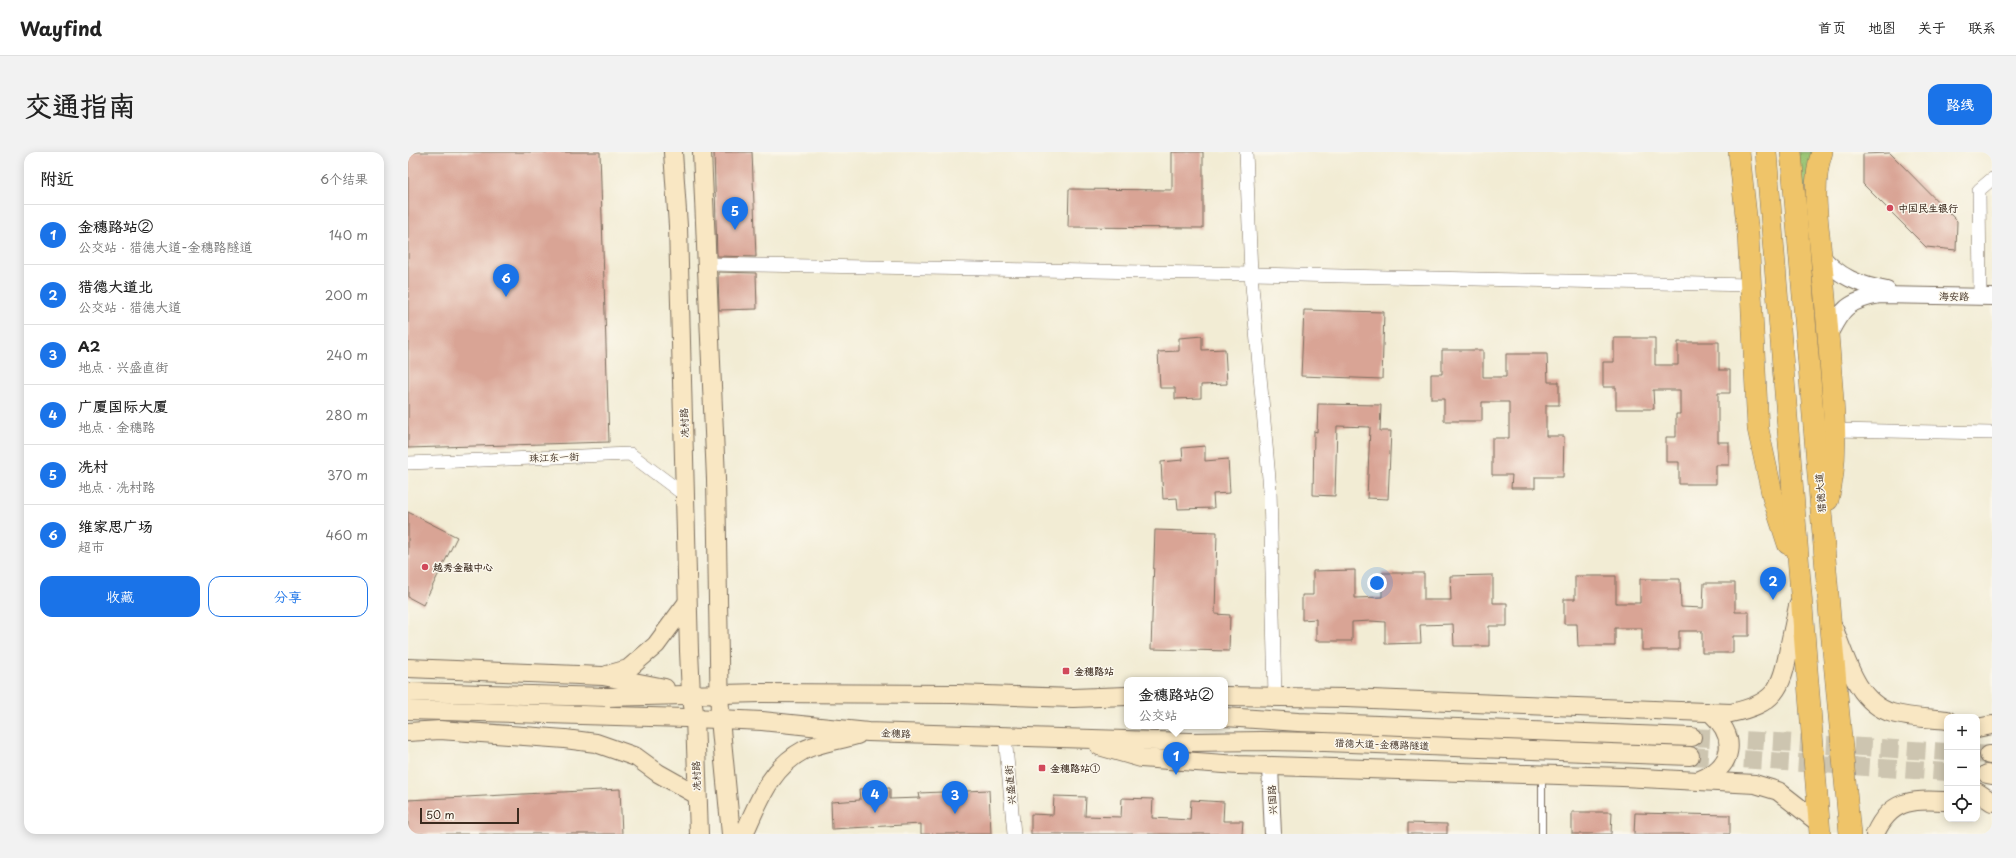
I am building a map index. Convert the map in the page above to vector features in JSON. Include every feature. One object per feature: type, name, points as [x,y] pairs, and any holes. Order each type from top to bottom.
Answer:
[{"type":"highway","points":[[1739,152],[1748,234],[1758,429],[1773,498],[1790,549],[1800,595]]},
{"type":"highway","points":[[1766,152],[1800,595],[1820,829]]},
{"type":"highway","name":"猎德大道","points":[[1791,152],[1830,618],[1850,834]]},
{"type":"highway","points":[[1822,152],[1817,172],[1816,190],[1834,430],[1832,485],[1822,522]]},
{"type":"main road","name":"冼村路","points":[[673,152],[678,226],[686,496],[687,604],[691,694],[695,718],[699,834]]},
{"type":"main road","points":[[702,152],[716,479],[720,719],[731,834]]},
{"type":"main road","points":[[1228,696],[1731,713],[1759,705],[1771,696],[1780,685],[1786,672],[1800,595]]},
{"type":"main road","points":[[603,676],[628,669],[656,645],[687,604]]},
{"type":"main road","points":[[1830,618],[1857,683],[1867,698],[1880,708],[1891,713],[1944,720]]},
{"type":"main road","points":[[408,668],[603,676],[691,694]]},
{"type":"main road","points":[[408,692],[608,697],[691,694],[854,693],[1073,698],[1124,696]]},
{"type":"main road","points":[[1073,698],[1124,706]]},
{"type":"main road","name":"金穗路","points":[[408,710],[720,719],[762,721],[868,732],[1073,739]]},
{"type":"main road","points":[[1700,780],[1711,776],[1719,770],[1725,762],[1729,752],[1729,742],[1725,730],[1711,713]]},
{"type":"main road","name":"猎德大道-金穗路隧道","points":[[1228,717],[1298,722],[1692,737]]},
{"type":"main road","points":[[1980,723],[1992,725]]},
{"type":"main road","points":[[1980,727],[1992,725]]},
{"type":"main road","points":[[408,732],[446,731],[564,739],[596,743],[636,757],[658,773],[697,795]]},
{"type":"main road","points":[[744,834],[767,784],[784,763],[805,750],[868,732]]},
{"type":"main road","points":[[1073,739],[1141,758],[1270,766],[1542,774],[1700,780],[1755,784],[1768,786],[1778,791],[1820,829]]},
{"type":"main road","name":"猎德大道-金穗路隧道","points":[[1073,739],[1190,742],[1299,741],[1690,756]]},
{"type":"main road","points":[[1980,794],[1992,803]]},
{"type":"main road","points":[[1875,834],[1885,816],[1902,803],[1921,800],[1944,802]]},
{"type":"main road","points":[[1980,803],[1992,803]]},
{"type":"street","points":[[1246,152],[1251,274],[1270,490],[1275,697]]},
{"type":"street","points":[[1986,296],[1979,190],[1992,178]]},
{"type":"street","points":[[1821,255],[1828,264],[1842,276],[1863,285],[1916,295]]},
{"type":"street","points":[[707,264],[1751,285]]},
{"type":"street","points":[[1828,337],[1838,316],[1850,303],[1861,298],[1880,295],[1916,295]]},
{"type":"street","name":"海安路","points":[[1916,295],[1986,296]]},
{"type":"street","points":[[1834,430],[1992,433]]},
{"type":"street","name":"珠江东一街","points":[[408,463],[630,454],[686,496]]},
{"type":"street","name":"兴盛直街","points":[[1006,736],[1014,834]]},
{"type":"street","name":"兴国路","points":[[1270,766],[1273,834]]},
{"type":"lane","points":[[1542,774],[1542,834]]},
{"type":"green space","points":[[1797,152],[1815,152],[1801,205]]},
{"type":"building","points":[[408,152],[600,152],[609,442],[408,448]]},
{"type":"building","points":[[714,152],[752,152],[756,257],[717,256]]},
{"type":"building","points":[[1172,152],[1203,152],[1203,228],[1068,227],[1069,189],[1172,190]]},
{"type":"building","points":[[1890,153],[1957,221],[1956,250],[1926,247],[1863,184],[1863,154]]},
{"type":"building","points":[[718,272],[756,273],[757,309],[719,310]]},
{"type":"building","points":[[1304,310],[1384,312],[1382,379],[1301,376]]},
{"type":"building","points":[[1202,336],[1202,350],[1225,349],[1227,384],[1201,385],[1201,398],[1175,399],[1175,388],[1160,388],[1158,352],[1179,351],[1179,338]]},
{"type":"building","points":[[1614,338],[1655,338],[1655,365],[1678,365],[1678,342],[1719,342],[1719,370],[1730,370],[1730,393],[1718,393],[1718,442],[1729,442],[1729,465],[1716,465],[1716,484],[1679,484],[1679,462],[1666,462],[1666,437],[1676,437],[1676,414],[1680,414],[1680,390],[1653,390],[1654,409],[1616,409],[1616,387],[1603,387],[1603,362],[1614,362]]},
{"type":"building","points":[[1442,350],[1483,350],[1483,377],[1506,377],[1506,354],[1547,354],[1548,382],[1559,382],[1559,405],[1546,405],[1546,436],[1564,436],[1563,477],[1535,477],[1535,488],[1511,488],[1512,475],[1492,475],[1492,438],[1509,438],[1509,402],[1482,402],[1482,421],[1444,421],[1444,399],[1431,399],[1431,374],[1442,374]]},
{"type":"building","points":[[1318,404],[1381,405],[1380,431],[1391,431],[1388,499],[1367,498],[1370,427],[1337,426],[1335,496],[1313,495],[1314,431],[1317,432]]},
{"type":"building","points":[[1205,446],[1205,461],[1228,459],[1230,493],[1213,494],[1214,508],[1178,509],[1177,498],[1163,499],[1161,462],[1183,460],[1182,448]]},
{"type":"building","name":"越秀金融中心","points":[[408,512],[457,537],[423,605],[408,597]]},
{"type":"building","points":[[1155,530],[1217,532],[1215,614],[1230,615],[1229,651],[1151,649]]},
{"type":"building","points":[[1355,570],[1355,598],[1382,597],[1382,573],[1424,573],[1424,600],[1451,600],[1450,576],[1493,575],[1493,603],[1507,603],[1507,626],[1489,626],[1489,646],[1454,646],[1453,624],[1420,625],[1421,643],[1385,644],[1385,622],[1371,621],[1352,622],[1352,641],[1316,641],[1316,619],[1302,620],[1302,595],[1313,595],[1313,571]]},
{"type":"building","points":[[1575,576],[1616,576],[1616,603],[1640,603],[1640,579],[1680,579],[1681,607],[1703,608],[1704,583],[1735,583],[1735,612],[1749,612],[1749,636],[1733,636],[1733,653],[1702,653],[1702,631],[1679,631],[1679,650],[1642,650],[1642,628],[1615,628],[1615,646],[1578,646],[1577,624],[1564,624],[1564,599],[1575,599]]},
{"type":"building","points":[[890,788],[890,799],[920,798],[919,793],[989,790],[991,834],[921,834],[921,824],[832,829],[831,802],[860,800],[859,789]]},
{"type":"building","points":[[620,789],[622,834],[408,834],[408,800]]},
{"type":"building","points":[[1054,796],[1086,797],[1085,816],[1121,817],[1122,798],[1153,799],[1152,818],[1190,820],[1191,800],[1224,802],[1223,821],[1243,821],[1242,834],[1031,834],[1031,814],[1053,815]]},
{"type":"building","points":[[1572,812],[1612,812],[1611,834],[1572,834]]},
{"type":"building","points":[[1635,813],[1730,815],[1730,834],[1634,834]]},
{"type":"building","points":[[1408,823],[1447,824],[1447,834],[1408,834]]},
{"type":"tunnel","points":[[1692,737],[1944,752]]},
{"type":"tunnel","points":[[1980,754],[1989,755]]},
{"type":"tunnel","points":[[1690,756],[1944,772]]},
{"type":"place","name":"中国民生银行","points":[[1890,208]]},
{"type":"place","name":"冼村","points":[[735,230]]},
{"type":"place","name":"维家思广场","points":[[506,297]]},
{"type":"place","name":"越秀金融中心","points":[[425,567]]},
{"type":"place","name":"猎德大道北","points":[[1773,600]]},
{"type":"place","name":"金穗路站","points":[[1066,671]]},
{"type":"place","name":"金穗路站①","points":[[1042,768]]},
{"type":"place","name":"金穗路站②","points":[[1176,775]]},
{"type":"place","name":"广厦国际大厦","points":[[875,813]]},
{"type":"place","name":"A2","points":[[955,814]]}]
